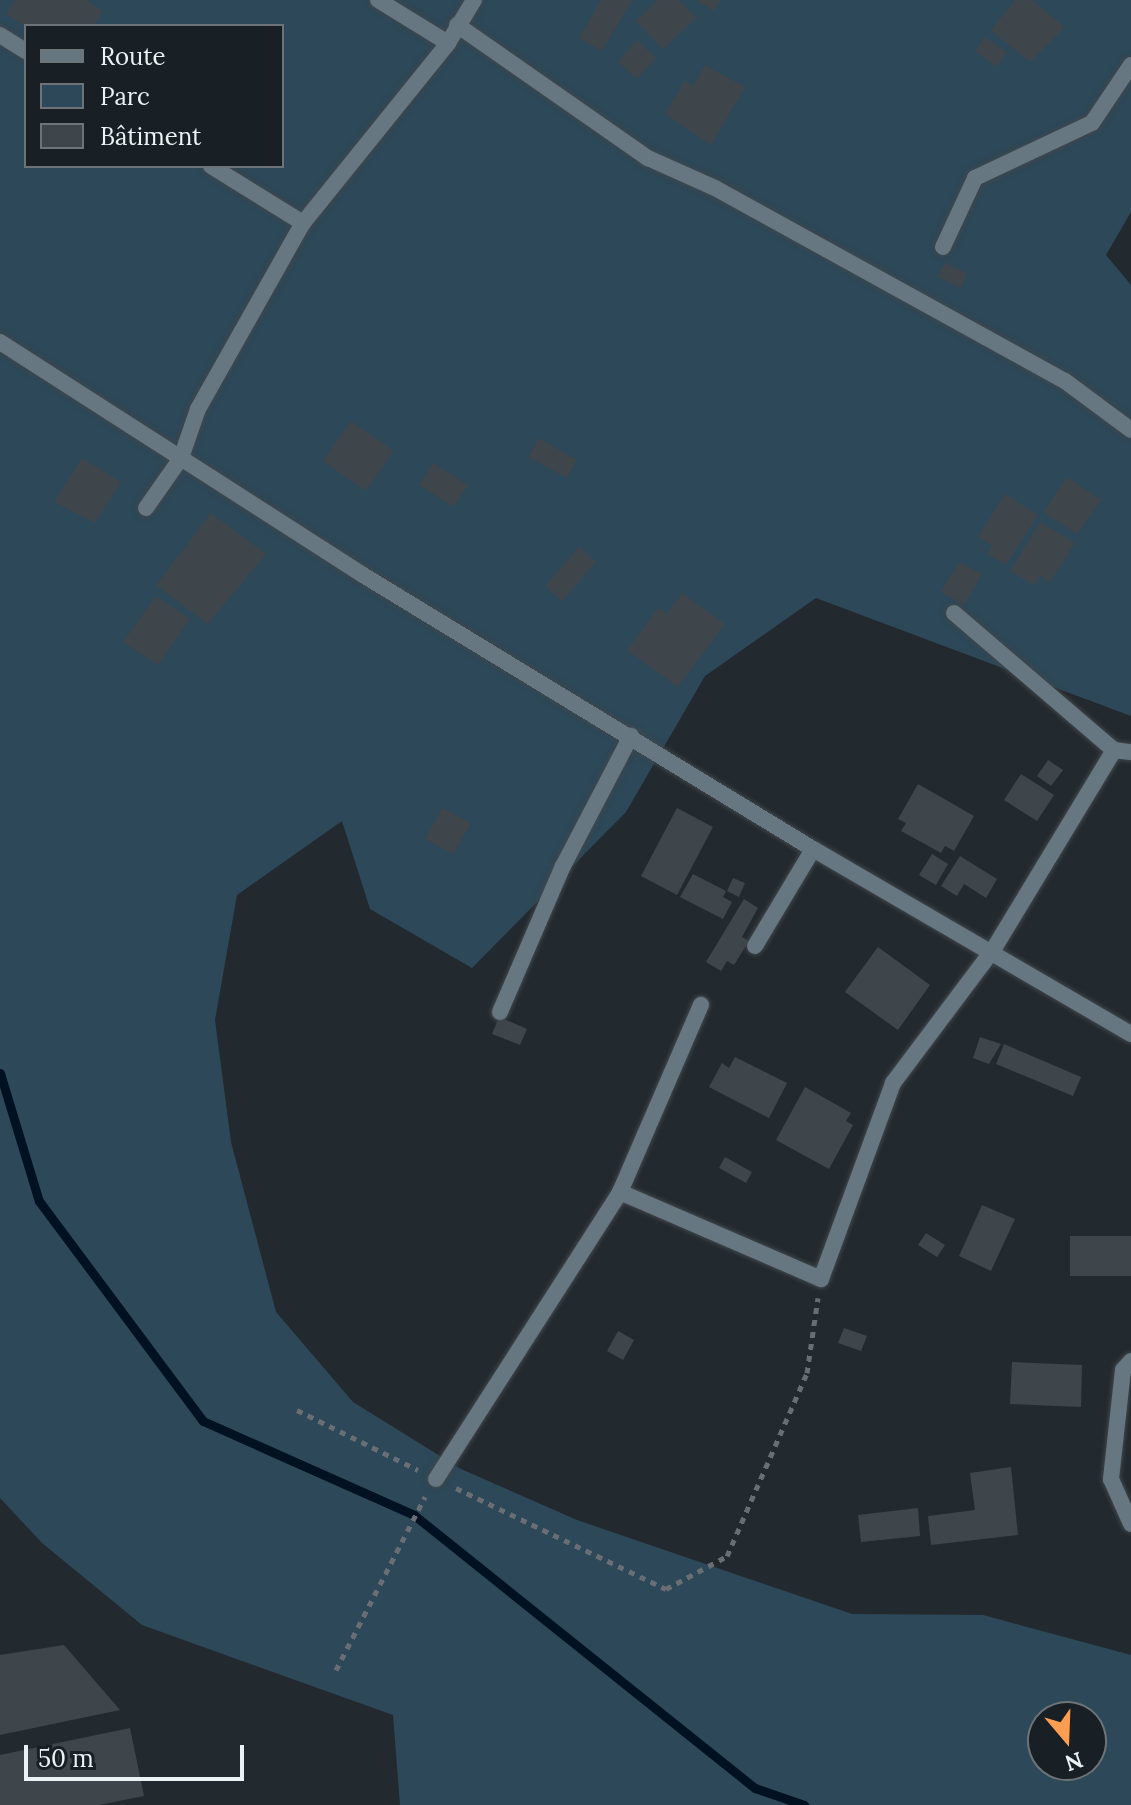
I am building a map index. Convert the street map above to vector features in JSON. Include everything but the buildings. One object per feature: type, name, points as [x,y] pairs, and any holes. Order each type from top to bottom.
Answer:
[{"type":"street","points":[[378,0],[448,43]]},
{"type":"street","points":[[146,508],[181,458],[198,409],[303,223],[448,43],[474,0]]},
{"type":"street","points":[[457,25],[648,158],[715,188],[1065,381],[1131,430]]},
{"type":"street","points":[[0,35],[24,50]]},
{"type":"street","points":[[943,247],[975,178],[1092,123],[1131,65]]},
{"type":"street","points":[[214,168],[303,223]]},
{"type":"street","points":[[0,342],[181,458],[813,849],[993,950],[1131,1034]]},
{"type":"street","points":[[620,1192],[821,1279],[893,1083],[993,950],[1122,751],[954,613]]},
{"type":"street","points":[[500,1012],[563,866],[631,736]]},
{"type":"street","points":[[755,946],[813,849]]},
{"type":"street","points":[[436,1479],[620,1192],[701,1005]]},
{"type":"street","points":[[1131,1361],[1123,1370],[1111,1479],[1131,1524]]},
{"type":"path","points":[[297,1410],[666,1589],[727,1556],[807,1373],[821,1279]]},
{"type":"path","points":[[336,1670],[436,1479]]},
{"type":"green space","points":[[0,0],[1131,0],[1131,212],[1106,255],[1131,285],[1131,716],[816,598],[705,676],[626,812],[472,968],[370,909],[342,821],[237,895],[215,1020],[231,1142],[276,1312],[353,1402],[461,1469],[577,1520],[852,1614],[983,1615],[1131,1655],[1131,1805],[400,1805],[393,1715],[142,1625],[42,1543],[0,1498]]},
{"type":"waterway","points":[[0,1073],[39,1201],[203,1421],[414,1515],[755,1788],[804,1805]]}]
